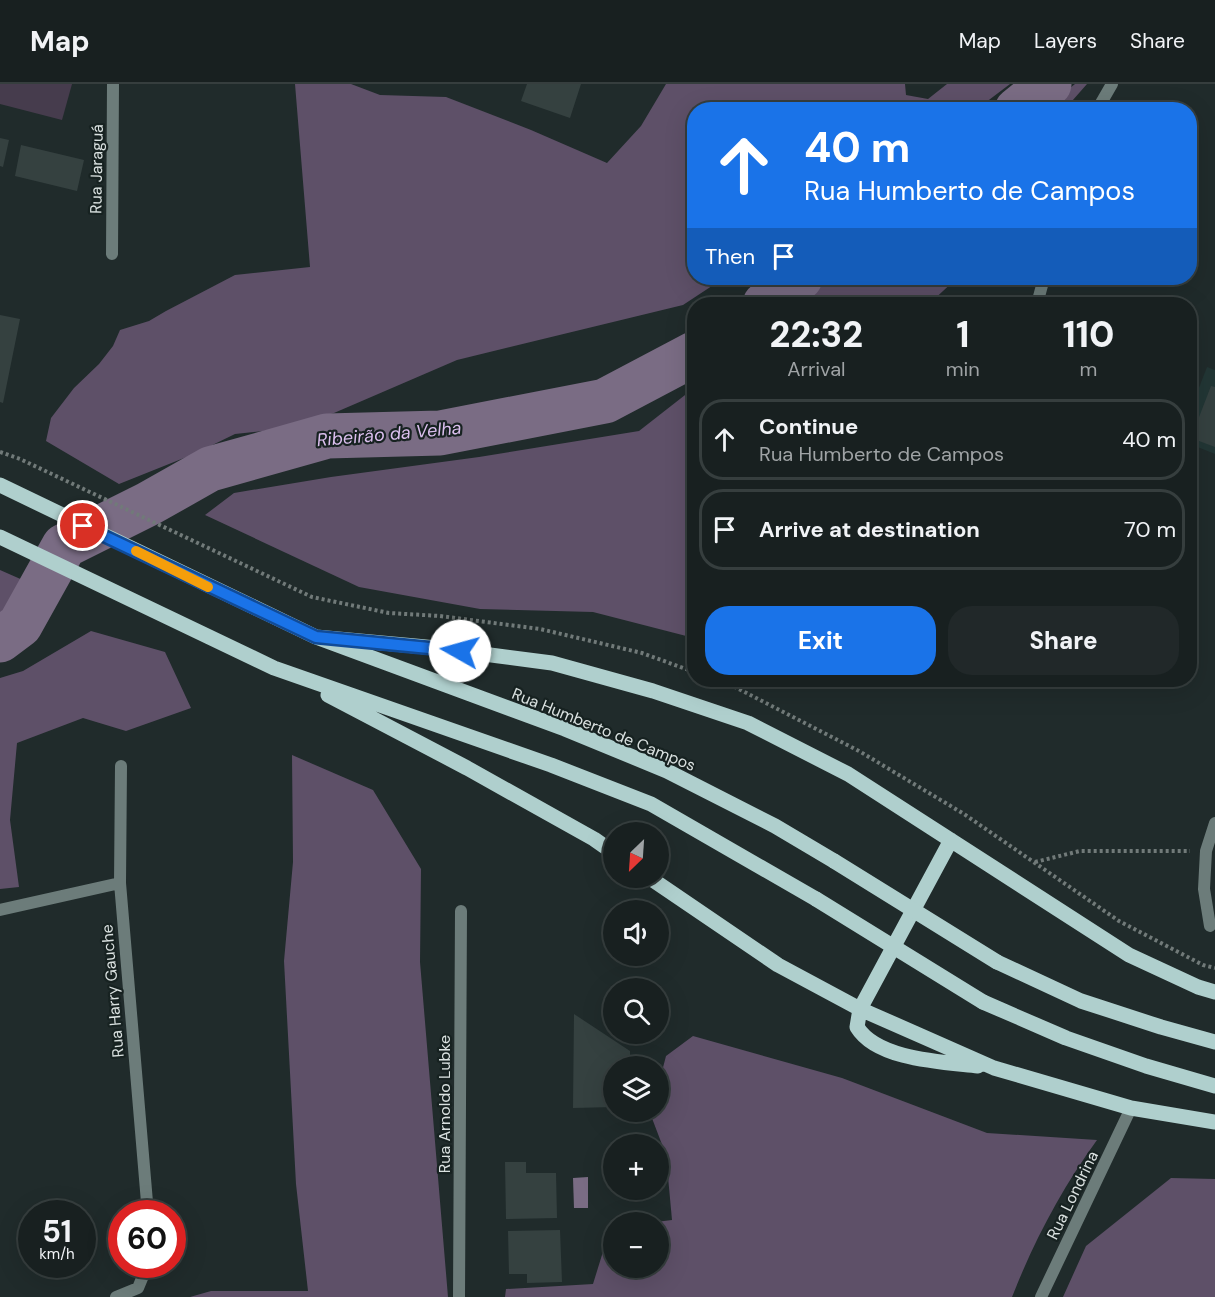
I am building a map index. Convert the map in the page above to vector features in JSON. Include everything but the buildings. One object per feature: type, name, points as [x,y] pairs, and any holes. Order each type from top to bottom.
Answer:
[{"type":"main road","name":"Rua Humberto de Campos","points":[[0,485],[316,637],[565,729],[666,771],[775,826],[997,962],[1082,1001],[1215,1042]]},
{"type":"main road","points":[[0,537],[274,668],[467,768],[603,845]]},
{"type":"main road","points":[[316,637],[437,648],[552,663],[653,691],[748,723],[848,774],[1128,955],[1198,987],[1215,992]]},
{"type":"main road","points":[[274,668],[551,765],[651,804],[816,899],[983,1002],[1066,1038],[1146,1066],[1215,1086]]},
{"type":"main road","points":[[951,840],[860,1009],[857,1027],[863,1037],[909,1057],[994,1068]]},
{"type":"main road","points":[[665,888],[778,965],[860,1009],[994,1068],[1131,1108],[1215,1122]]},
{"type":"street","name":"Rua Jaraguá","points":[[112,254],[113,84]]},
{"type":"street","points":[[1102,102],[1112,84]]},
{"type":"street","name":"Rua Harry Gauche","points":[[121,766],[120,883],[147,1200]]},
{"type":"street","points":[[1210,926],[1204,889],[1206,851],[1215,823]]},
{"type":"street","points":[[0,910],[120,883]]},
{"type":"street","name":"Rua Arnoldo Lubke","points":[[459,1297],[461,911]]},
{"type":"street","name":"Rua Londrina","points":[[1041,1297],[1131,1108]]},
{"type":"street","points":[[116,1297],[138,1288],[142,1278]]},
{"type":"path","points":[[0,452],[20,459],[312,597],[389,613],[440,616],[540,629],[642,653],[687,669]]},
{"type":"path","points":[[735,687],[859,751],[964,814],[1119,921],[1203,965],[1215,968]]},
{"type":"path","points":[[1035,862],[1080,851],[1206,851]]},
{"type":"shaded area","points":[[0,84],[72,84],[62,120],[0,104]]},
{"type":"shaded area","points":[[295,84],[351,84],[380,95],[446,97],[607,163],[641,126],[666,84],[905,84],[906,95],[928,99],[947,84],[1010,84],[986,102],[687,102],[687,285],[713,285],[695,297],[687,297],[687,302],[683,305],[457,360],[334,413],[281,429],[235,434],[194,454],[119,484],[46,441],[51,418],[74,388],[99,364],[113,346],[120,330],[149,321],[235,275],[310,267]]},
{"type":"shaded area","points":[[1075,84],[1087,84],[1071,102],[1053,102]]},
{"type":"shaded area","points":[[821,285],[949,285],[937,297],[804,297]]},
{"type":"shaded area","points":[[1207,367],[1215,370],[1215,454],[1197,447],[1197,393]]},
{"type":"shaded area","points":[[687,393],[687,636],[593,612],[480,609],[359,587],[205,515],[234,493],[639,431]]},
{"type":"shaded area","points":[[0,570],[25,581],[16,600],[0,616]]},
{"type":"shaded area","points":[[91,631],[165,652],[191,708],[126,731],[83,718],[17,743],[10,820],[19,887],[0,889],[0,678],[23,671]]},
{"type":"shaded area","points":[[292,755],[373,790],[421,869],[420,962],[448,1297],[190,1297],[211,1291],[308,1291],[296,1184],[284,961],[293,862]]},
{"type":"shaded area","points":[[693,1036],[842,1078],[987,1133],[1097,1140],[1072,1177],[1050,1216],[1012,1297],[505,1297],[506,1289],[593,1284],[603,1252],[603,1278],[669,1278],[669,1220],[672,1220],[669,1188],[669,1134],[658,1134],[653,1122],[669,1122],[669,1056],[666,1056]]},
{"type":"shaded area","points":[[588,1177],[588,1208],[574,1208],[573,1178]]},
{"type":"shaded area","points":[[1171,1178],[1215,1179],[1215,1297],[1063,1297],[1086,1246]]},
{"type":"waterway","name":"Ribeirão da Velha","points":[[1027,102],[1049,84]]},
{"type":"waterway","name":"Ribeirão da Velha","points":[[774,297],[791,285]]},
{"type":"waterway","name":"Ribeirão da Velha","points":[[0,640],[20,625],[64,546],[148,504],[210,469],[327,436],[440,433],[605,401],[687,358]]},
{"type":"slow traffic","points":[[136,551],[208,587]]},
{"type":"route","points":[[83,526],[316,637],[460,651]]}]
